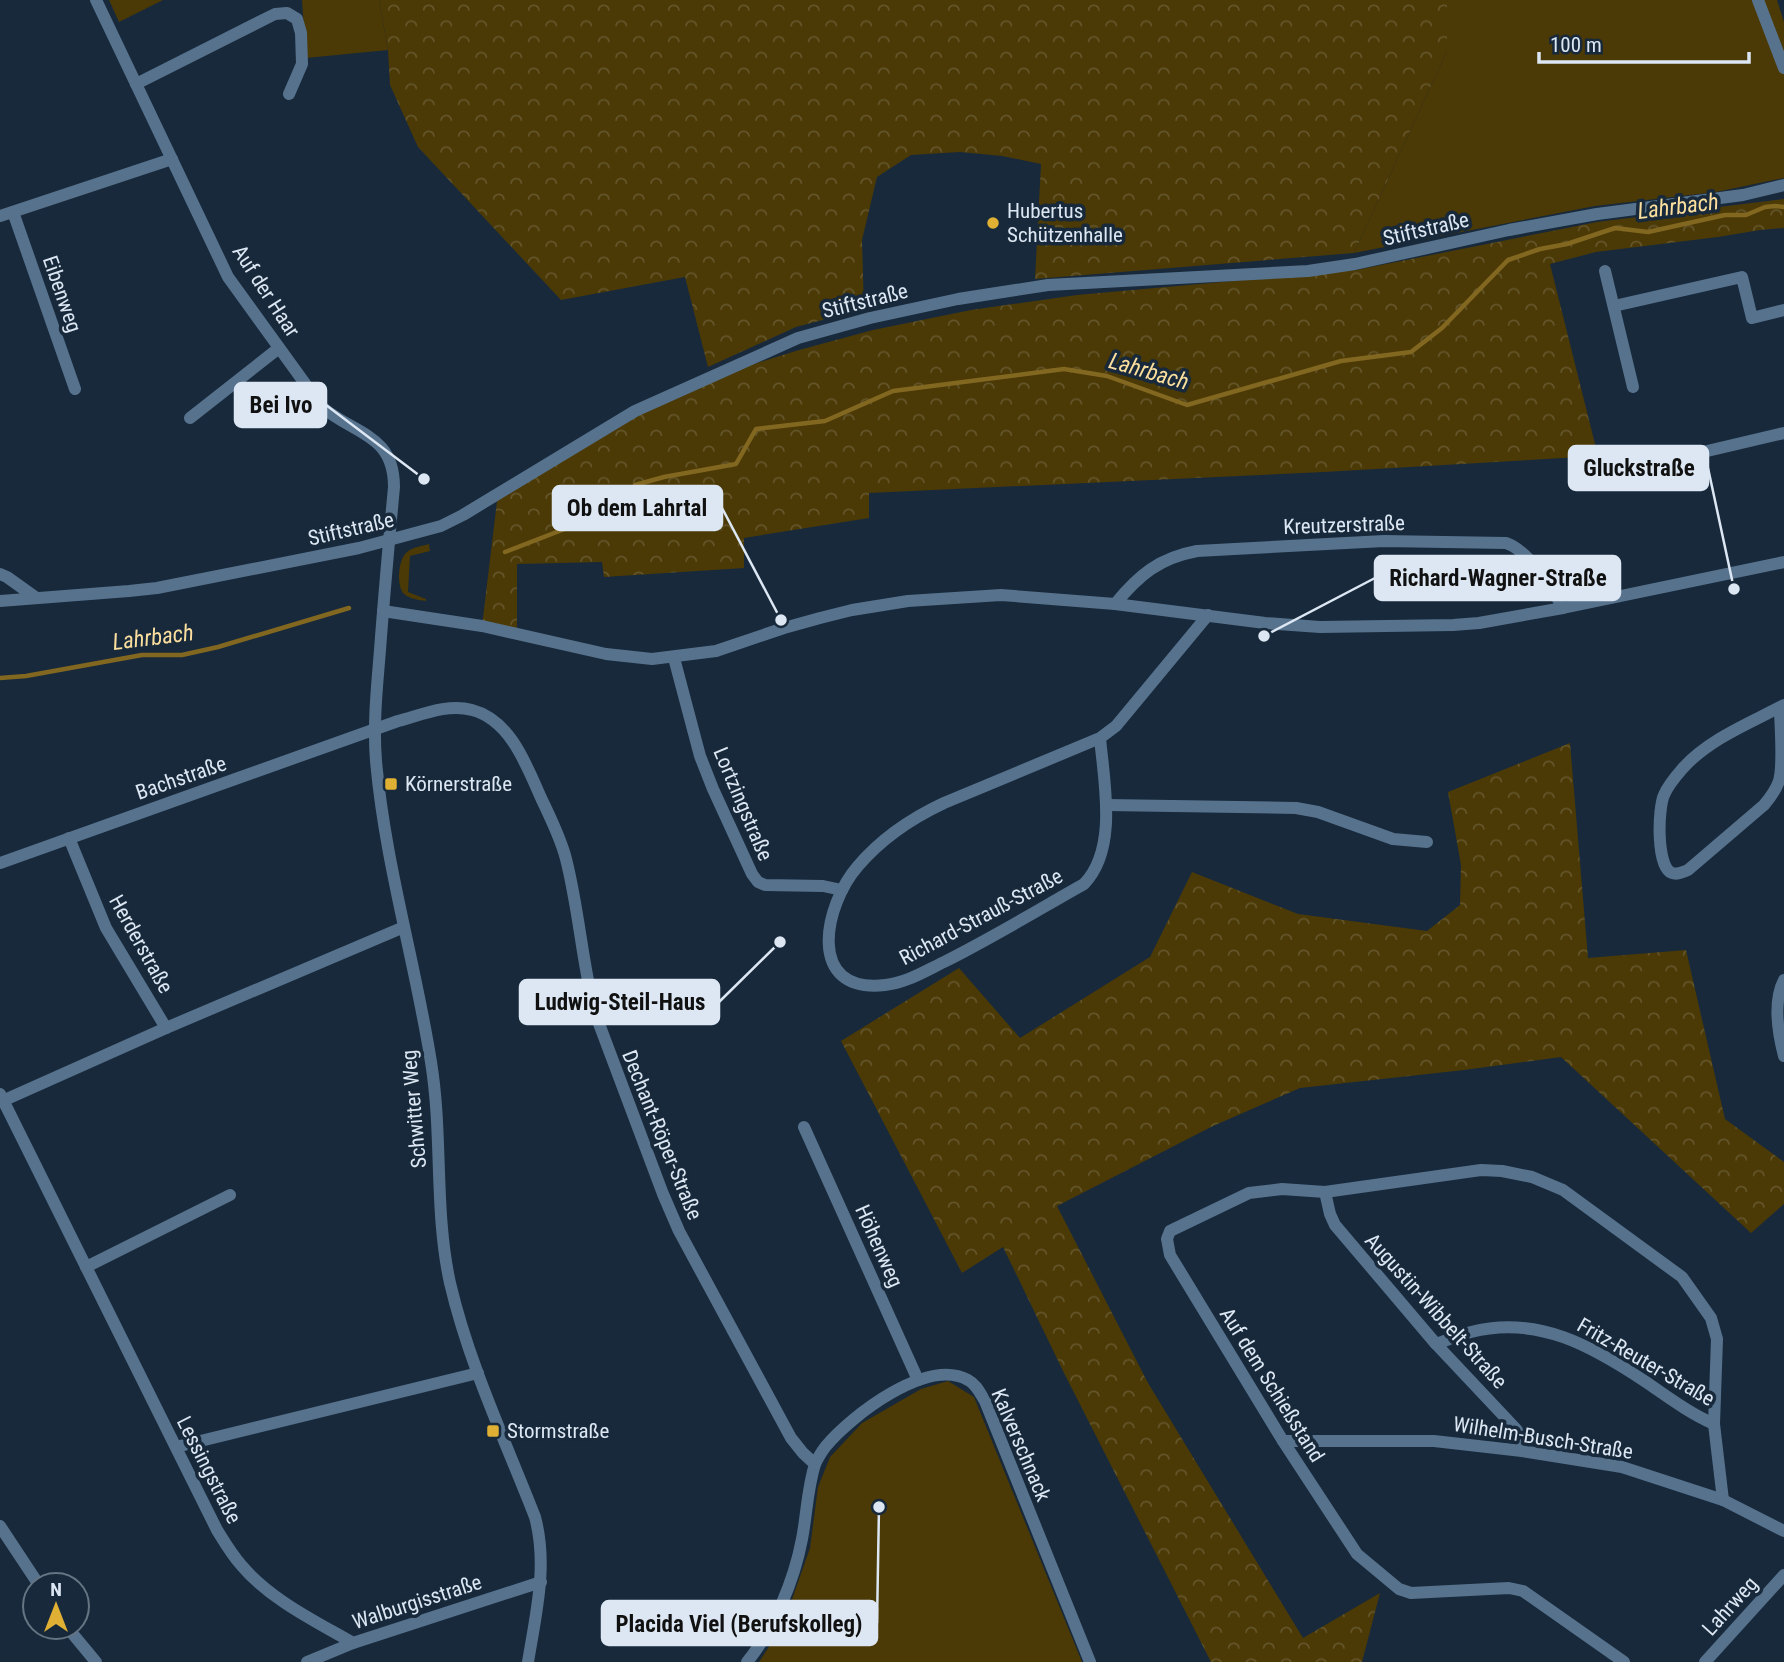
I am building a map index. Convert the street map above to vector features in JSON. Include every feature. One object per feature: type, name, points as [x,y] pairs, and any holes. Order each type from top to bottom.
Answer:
[{"type":"street","name":"Auf der Haar","points":[[96,0],[228,276],[323,407],[340,421],[375,440],[388,457],[394,475],[389,541]]},
{"type":"street","points":[[1758,0],[1784,68]]},
{"type":"street","points":[[136,84],[275,15],[287,13],[297,19],[302,64],[289,94]]},
{"type":"street","points":[[6,214],[172,159]]},
{"type":"street","name":"Stiftstraße","points":[[0,601],[158,588],[389,541],[441,526],[635,411],[798,338],[870,317],[958,299],[1048,285],[1308,271],[1343,266],[1509,230],[1597,214],[1720,198],[1784,185]]},
{"type":"street","name":"Eibenweg","points":[[6,214],[75,389]]},
{"type":"street","points":[[1605,271],[1633,387]]},
{"type":"street","points":[[1614,306],[1742,276],[1752,318],[1784,310]]},
{"type":"street","points":[[190,418],[279,348]]},
{"type":"street","points":[[1652,464],[1784,433]]},
{"type":"street","name":"Schwitter Weg","points":[[389,541],[374,731],[376,762],[391,864],[433,1075],[440,1218],[450,1283],[478,1373],[540,1536],[541,1582],[528,1662]]},
{"type":"street","name":"Kreutzerstraße","points":[[1115,604],[1133,581],[1180,554],[1384,541],[1513,545],[1551,586],[1563,608]]},
{"type":"street","points":[[383,611],[482,626],[606,654],[652,659],[716,652],[784,628],[852,610],[908,601],[1001,595],[1115,604],[1265,623],[1320,627],[1385,627],[1479,623],[1784,565]]},
{"type":"street","points":[[0,575],[35,597]]},
{"type":"street","points":[[842,890],[857,867],[875,849],[923,813],[1100,738],[1116,726],[1208,615]]},
{"type":"street","name":"Lortzingstraße","points":[[674,658],[700,756],[752,874],[758,882],[765,885],[823,886],[842,890]]},
{"type":"street","points":[[1782,706],[1779,779],[1772,795],[1764,805],[1688,870],[1671,873],[1667,869],[1660,844],[1660,818],[1664,795],[1671,782],[1693,757],[1707,746],[1782,706]]},
{"type":"street","name":"Dechant-Röper-Straße","points":[[374,731],[398,721],[459,707],[475,710],[492,720],[517,747],[557,832],[565,857],[595,1013],[663,1194],[679,1231],[791,1438],[815,1465]]},
{"type":"street","name":"Bachstraße","points":[[0,863],[374,731]]},
{"type":"street","name":"Richard-Strauß-Straße","points":[[842,890],[833,909],[829,930],[831,959],[844,977],[855,983],[884,985],[912,978],[961,954],[1084,884],[1100,861],[1104,836],[1106,805],[1100,738]]},
{"type":"street","points":[[1106,805],[1296,808],[1318,811],[1393,839],[1427,842]]},
{"type":"street","name":"Herderstraße","points":[[69,838],[107,928],[166,1028]]},
{"type":"street","points":[[1,1099],[404,927]]},
{"type":"street","points":[[1784,980],[1777,1023],[1784,1056]]},
{"type":"street","name":"Lessingstraße","points":[[1,1099],[230,1552],[262,1586],[353,1643]]},
{"type":"street","name":"Höhenweg","points":[[804,1127],[918,1380]]},
{"type":"street","points":[[1325,1192],[1481,1170],[1532,1177],[1563,1190],[1682,1277],[1711,1318],[1717,1339],[1714,1424],[1723,1500]]},
{"type":"street","name":"Auf dem Schießstand","points":[[1325,1192],[1282,1189],[1249,1193],[1170,1231],[1167,1239],[1170,1255],[1283,1441],[1357,1554],[1399,1589],[1411,1593],[1509,1588],[1523,1591],[1624,1662]]},
{"type":"street","name":"Augustin-Wibbelt-Straße","points":[[1325,1192],[1335,1225],[1436,1344],[1516,1429],[1521,1437],[1522,1451]]},
{"type":"street","points":[[86,1267],[229,1195]]},
{"type":"street","name":"Fritz-Reuter-Straße","points":[[1436,1344],[1472,1332],[1504,1327],[1544,1330],[1573,1340],[1617,1364],[1693,1414],[1714,1424]]},
{"type":"street","points":[[176,1447],[478,1373]]},
{"type":"street","name":"Kalverschnack","points":[[815,1465],[825,1448],[858,1415],[886,1397],[929,1377],[950,1374],[967,1379],[980,1392],[1090,1662]]},
{"type":"street","name":"Wilhelm-Busch-Straße","points":[[1283,1441],[1434,1441],[1522,1451],[1622,1467],[1723,1500],[1784,1531]]},
{"type":"street","points":[[747,1662],[778,1615],[796,1565],[802,1540],[808,1485],[815,1465]]},
{"type":"street","points":[[0,1526],[30,1571]]},
{"type":"street","name":"Lahrweg","points":[[1705,1662],[1784,1575]]},
{"type":"street","name":"Walburgisstraße","points":[[307,1662],[353,1643],[541,1582]]},
{"type":"street","points":[[79,1641],[96,1662]]},
{"type":"green space","points":[[109,0],[163,0],[119,22]]},
{"type":"green space","points":[[302,0],[379,0],[388,50],[306,58]]},
{"type":"green space","points":[[379,0],[1447,0],[1447,51],[1354,253],[1035,279],[1041,164],[1002,156],[960,152],[911,155],[877,177],[862,240],[864,309],[796,327],[708,367],[685,277],[561,300],[418,147],[390,85],[388,50]]},
{"type":"green space","points":[[1447,0],[1777,0],[1784,22],[1784,178],[1716,192],[1595,206],[1354,253],[1447,51]]},
{"type":"green space","points":[[1784,199],[1784,228],[1596,252],[1550,264],[1598,456],[869,493],[869,518],[744,538],[744,568],[604,577],[602,562],[517,564],[517,634],[482,626],[498,493],[705,379],[873,330],[971,310],[1077,295],[1356,270],[1597,222]]},
{"type":"green space","points":[[429,544],[430,551],[410,556],[408,592],[426,601],[404,594],[399,573],[407,552]]},
{"type":"green space","points":[[1570,743],[1588,958],[1686,950],[1725,1119],[1784,1162],[1784,1204],[1751,1233],[1561,1057],[1300,1088],[1213,1126],[1057,1206],[1148,1383],[1303,1638],[1380,1593],[1362,1662],[1211,1662],[1003,1247],[962,1273],[841,1041],[959,968],[1020,1038],[1150,957],[1192,872],[1298,914],[1427,931],[1460,905],[1461,865],[1448,792]]},
{"type":"green space","points":[[948,1381],[974,1397],[1082,1662],[759,1662],[783,1625],[810,1548],[818,1487],[830,1457],[862,1423],[921,1389]]},
{"type":"waterway","name":"Lahrbach","points":[[505,552],[624,506],[635,485],[736,464],[756,429],[825,421],[893,391],[1064,369],[1107,376],[1187,405],[1341,361],[1411,352],[1442,328],[1508,260],[1540,249],[1567,244],[1615,228],[1648,232],[1725,215],[1746,215],[1765,207],[1784,207]]},
{"type":"waterway","name":"Lahrbach","points":[[0,678],[26,676],[142,655],[182,655],[349,608]]},
{"type":"place","name":"Hubertus Schützenhalle","points":[[993,223]]},
{"type":"place","name":"Bei Ivo","points":[[424,479]]},
{"type":"place","name":"Gluckstraße","points":[[1734,589]]},
{"type":"place","name":"Ob dem Lahrtal","points":[[781,620]]},
{"type":"place","name":"Richard-Wagner-Straße","points":[[1264,636]]},
{"type":"place","name":"Körnerstraße","points":[[391,784]]},
{"type":"place","name":"Ludwig-Steil-Haus","points":[[780,942]]},
{"type":"place","name":"Stormstraße","points":[[493,1431]]},
{"type":"place","name":"Placida Viel (Berufskolleg)","points":[[879,1507]]}]
